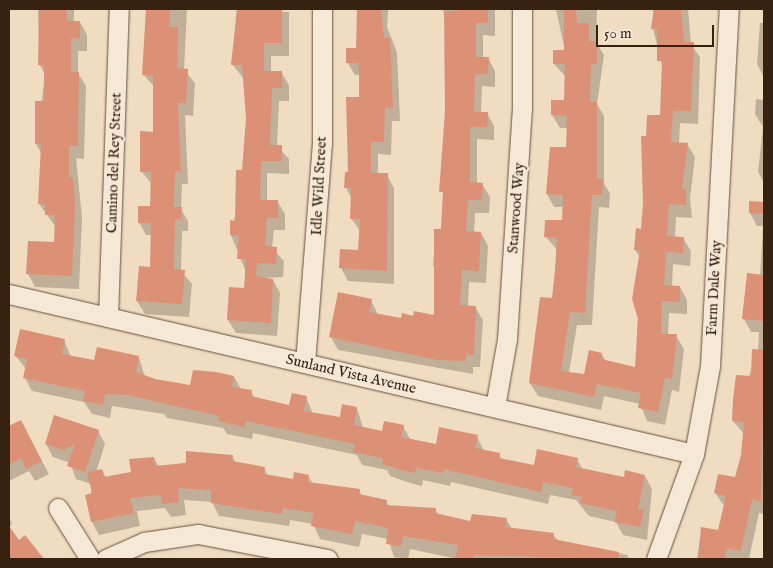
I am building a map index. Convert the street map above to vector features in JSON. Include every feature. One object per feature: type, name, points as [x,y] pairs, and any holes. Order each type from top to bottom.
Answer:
[{"type":"street","name":"Camino del Rey Street","points":[[108,317],[119,9]]},
{"type":"street","name":"Idle Wild Street","points":[[305,363],[322,143],[322,9]]},
{"type":"street","name":"Stanwood Way","points":[[495,407],[508,339],[522,108],[522,9]]},
{"type":"street","name":"Farm Dale Way","points":[[656,559],[694,454],[710,366],[729,9]]},
{"type":"street","name":"Sunland Vista Avenue","points":[[9,294],[694,454]]},
{"type":"street","points":[[58,508],[90,559]]},
{"type":"street","points":[[106,559],[144,542],[198,534],[287,555],[328,559]]},
{"type":"building","points":[[39,9],[67,9],[67,21],[80,21],[80,39],[71,38],[71,72],[79,72],[78,146],[69,146],[69,177],[73,177],[75,204],[72,276],[26,274],[28,241],[54,242],[55,215],[45,215],[45,204],[38,204],[41,144],[35,144],[35,101],[44,101],[44,65],[38,65]]},
{"type":"building","points":[[146,9],[170,9],[169,27],[178,27],[177,68],[188,69],[186,103],[178,103],[181,171],[175,171],[174,207],[182,207],[181,219],[175,219],[174,269],[185,270],[182,304],[136,301],[139,266],[150,267],[151,223],[138,223],[138,206],[150,206],[151,172],[140,172],[140,131],[153,132],[153,76],[142,75]]},
{"type":"building","points":[[237,9],[282,9],[282,43],[264,43],[264,71],[282,71],[282,88],[272,88],[270,145],[282,145],[282,161],[261,161],[260,200],[278,200],[278,218],[267,218],[265,246],[277,247],[276,264],[257,263],[256,276],[273,279],[271,323],[227,320],[229,287],[244,288],[246,259],[237,259],[239,236],[230,235],[230,220],[235,221],[236,170],[242,170],[246,119],[242,65],[231,65]]},
{"type":"building","points":[[357,9],[381,9],[384,38],[390,38],[393,108],[385,108],[384,142],[371,142],[371,173],[388,173],[387,271],[339,268],[340,249],[358,250],[360,219],[350,219],[351,188],[344,188],[345,172],[348,172],[346,97],[359,97],[359,63],[346,63],[346,48],[356,48]]},
{"type":"building","points":[[488,9],[488,23],[476,23],[476,57],[489,57],[488,74],[475,74],[474,112],[488,112],[487,127],[470,127],[470,182],[483,183],[482,200],[468,200],[466,231],[481,232],[479,271],[462,270],[460,305],[476,306],[474,355],[466,354],[466,361],[437,360],[329,337],[338,292],[372,299],[369,312],[401,318],[402,313],[413,316],[414,311],[434,315],[434,229],[441,229],[443,192],[439,192],[445,111],[444,12]]},
{"type":"building","points":[[564,9],[576,9],[577,23],[589,23],[589,41],[597,41],[597,64],[591,64],[590,102],[597,102],[597,179],[603,179],[602,195],[592,195],[585,313],[570,312],[561,371],[584,374],[589,350],[602,353],[601,359],[635,367],[638,319],[632,299],[640,250],[634,250],[636,228],[641,229],[643,203],[641,136],[646,136],[647,115],[660,115],[662,61],[657,61],[657,29],[651,29],[654,9],[681,9],[684,42],[694,42],[691,111],[673,111],[671,142],[688,143],[682,189],[686,189],[686,205],[669,204],[667,236],[684,237],[683,253],[666,252],[664,285],[680,286],[680,302],[662,301],[661,334],[677,334],[672,379],[665,378],[658,412],[638,408],[641,393],[597,384],[594,397],[529,383],[540,297],[552,298],[555,270],[557,238],[544,237],[545,220],[562,220],[563,195],[546,194],[550,147],[566,147],[567,116],[551,115],[551,100],[564,100],[565,64],[553,64],[553,50],[564,50]]},
{"type":"building","points":[[749,201],[764,202],[764,214],[749,213]]},
{"type":"building","points":[[747,273],[764,275],[764,321],[742,319]]},
{"type":"building","points":[[20,329],[65,339],[62,354],[94,360],[97,347],[139,356],[136,372],[155,379],[190,385],[193,370],[216,372],[234,376],[232,387],[252,390],[251,396],[289,405],[292,393],[307,396],[304,411],[340,417],[342,404],[357,407],[354,425],[382,431],[384,421],[404,425],[401,437],[436,444],[439,427],[478,435],[475,448],[500,453],[499,458],[534,465],[537,449],[578,458],[576,467],[624,477],[625,470],[645,475],[638,509],[644,510],[640,527],[614,522],[617,511],[580,503],[582,497],[571,495],[573,488],[543,482],[541,492],[444,469],[443,473],[416,468],[415,473],[382,464],[383,458],[353,452],[355,444],[246,421],[245,427],[218,421],[219,416],[128,395],[105,394],[103,405],[83,401],[85,391],[23,378],[27,359],[14,356]]},
{"type":"building","points":[[752,349],[764,350],[761,502],[752,500],[741,551],[727,548],[725,559],[698,559],[701,527],[718,530],[726,496],[714,493],[718,474],[735,477],[741,455],[744,422],[732,421],[733,400],[736,375],[751,376]]},
{"type":"building","points":[[54,415],[99,430],[85,472],[67,466],[75,444],[63,450],[45,444]]},
{"type":"building","points":[[21,420],[42,461],[26,469],[21,458],[9,465],[9,426]]},
{"type":"building","points":[[186,451],[233,455],[232,461],[265,467],[264,474],[293,479],[294,472],[309,475],[308,482],[360,489],[359,494],[387,500],[386,505],[436,508],[435,513],[470,521],[472,514],[507,518],[505,527],[554,533],[553,539],[619,552],[618,559],[474,555],[473,559],[455,559],[458,545],[403,536],[401,546],[386,544],[388,528],[355,521],[352,534],[311,526],[314,513],[283,508],[282,514],[211,503],[211,490],[178,488],[179,502],[162,504],[161,495],[130,498],[134,513],[91,522],[85,495],[92,493],[87,472],[102,469],[104,477],[131,472],[129,459],[154,457],[155,466],[186,463]]},
{"type":"building","points":[[9,526],[19,540],[25,535],[44,559],[9,559]]}]
